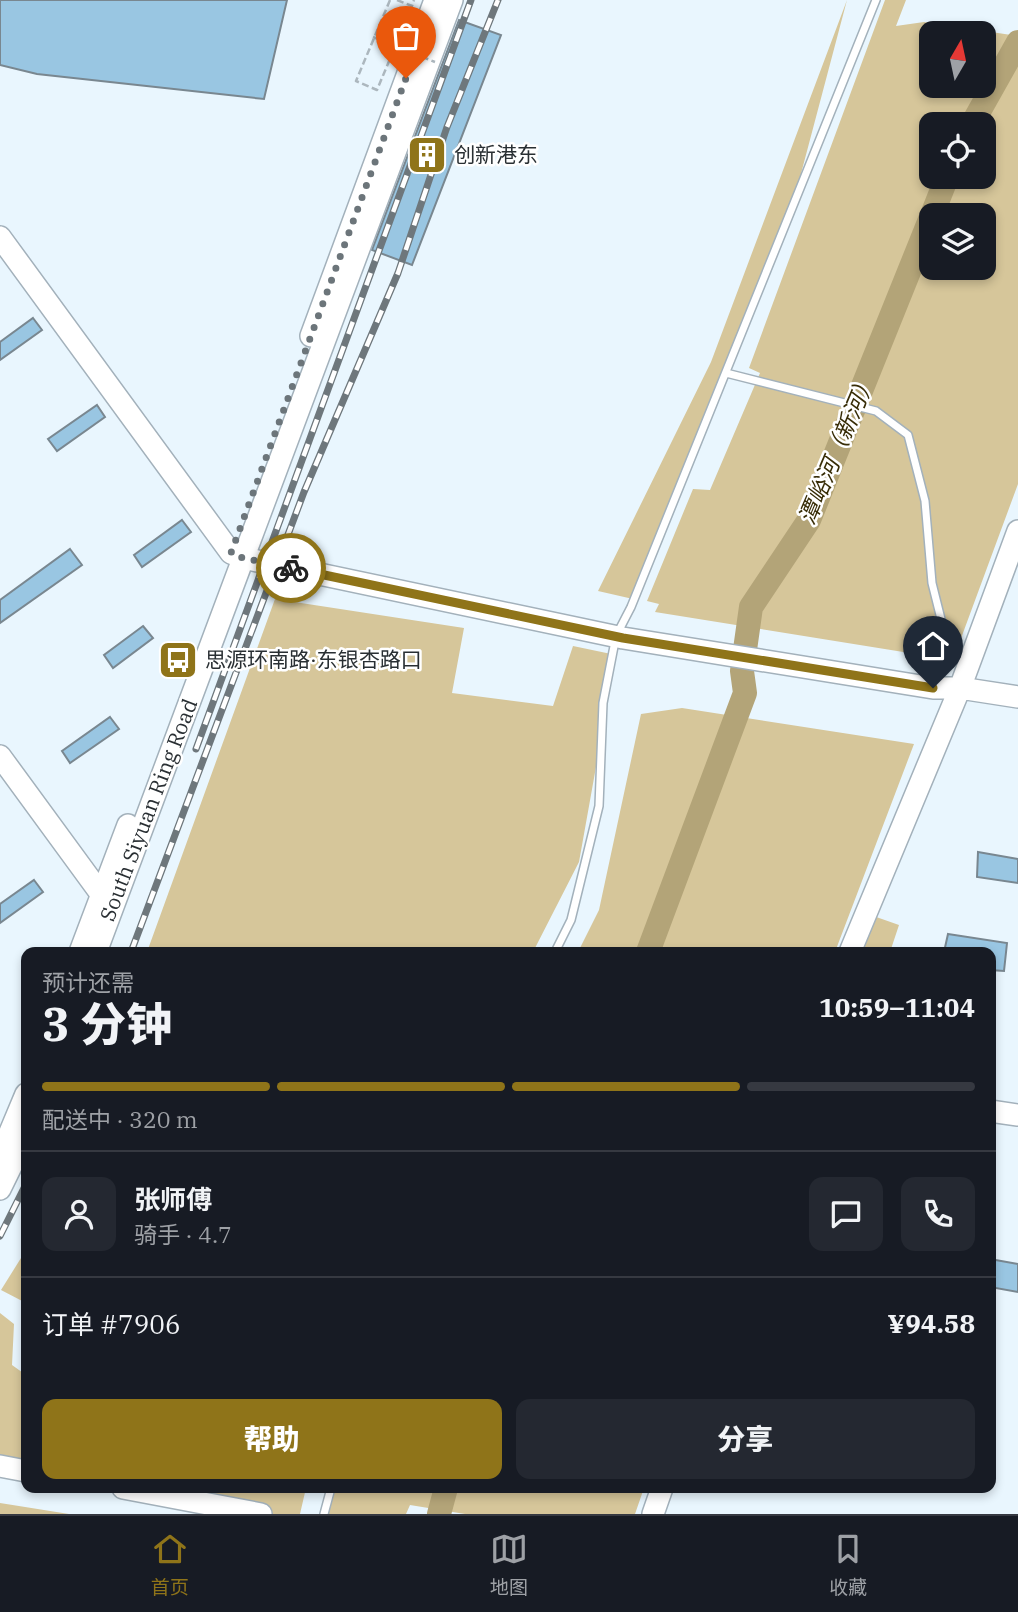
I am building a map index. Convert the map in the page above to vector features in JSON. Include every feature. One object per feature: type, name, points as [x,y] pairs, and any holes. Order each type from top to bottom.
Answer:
[{"type":"street","name":"South Siyuan Ring Road","points":[[237,556],[435,0]]},
{"type":"street","name":"South Siyuan Ring Road","points":[[83,947],[108,897],[452,0]]},
{"type":"street","points":[[0,237],[237,556],[620,637],[933,688],[960,688],[1018,697]]},
{"type":"street","points":[[852,947],[960,688],[1018,531]]},
{"type":"street","points":[[0,756],[108,897]]},
{"type":"street","name":"South Siyuan Ring Road","points":[[97,947],[108,897]]},
{"type":"street","points":[[0,1156],[21,1106]]},
{"type":"street","points":[[996,1112],[1018,1115]]},
{"type":"street","points":[[0,1189],[21,1146]]},
{"type":"street","points":[[0,1466],[21,1470]]},
{"type":"street","points":[[150,1493],[261,1514]]},
{"type":"street","points":[[653,1514],[660,1493]]},
{"type":"lane","points":[[558,947],[571,920],[599,806],[603,703],[620,637],[876,0]]},
{"type":"lane","points":[[726,373],[876,411],[908,435],[925,501],[932,583],[944,631],[951,642]]},
{"type":"lane","points":[[324,1514],[330,1493]]},
{"type":"path","points":[[390,0],[356,81],[377,90],[414,0]]},
{"type":"path","points":[[397,0],[412,6]]},
{"type":"path","points":[[373,37],[435,62]]},
{"type":"shaded area","points":[[847,0],[785,234],[633,599],[598,591],[711,362]]},
{"type":"shaded area","points":[[885,0],[906,0],[896,26],[919,23],[919,98],[996,98],[996,33],[1018,36],[1018,484],[953,660],[655,612],[659,604],[647,601],[693,489],[710,490],[760,373],[749,368]]},
{"type":"shaded area","points":[[275,599],[464,628],[452,693],[553,706],[573,646],[616,655],[579,862],[536,947],[149,947]]},
{"type":"shaded area","points":[[682,708],[914,744],[837,947],[580,947],[599,910],[641,714]]},
{"type":"shaded area","points":[[862,912],[899,925],[892,947],[850,947]]},
{"type":"shaded area","points":[[21,1258],[21,1300],[1,1290]]},
{"type":"shaded area","points":[[0,1313],[14,1324],[12,1365],[21,1371],[21,1466],[0,1463]]},
{"type":"shaded area","points":[[173,1493],[305,1493],[300,1514],[196,1514],[198,1497]]},
{"type":"shaded area","points":[[325,1493],[642,1493],[635,1514],[465,1514],[410,1505],[406,1514],[320,1514]]},
{"type":"shaded area","points":[[0,1503],[69,1514],[0,1514]]},
{"type":"building","points":[[0,0],[287,0],[264,99],[37,74],[0,65]]},
{"type":"building","name":"创新港东","points":[[459,20],[501,35],[412,265],[372,250]]},
{"type":"building","points":[[33,318],[42,330],[0,360],[0,342]]},
{"type":"building","points":[[97,405],[105,417],[57,451],[48,439]]},
{"type":"building","points":[[182,520],[191,532],[142,567],[134,555]]},
{"type":"building","points":[[70,549],[82,565],[0,623],[0,600]]},
{"type":"building","points":[[143,626],[153,638],[113,668],[104,655]]},
{"type":"building","points":[[110,717],[119,729],[70,763],[62,751]]},
{"type":"building","points":[[978,852],[1018,859],[1018,883],[977,877]]},
{"type":"building","points":[[34,880],[43,892],[0,923],[0,904]]},
{"type":"building","points":[[948,934],[1007,943],[1004,971],[996,970],[996,947],[945,947]]},
{"type":"building","points":[[996,1260],[1018,1264],[1018,1292],[996,1288]]},
{"type":"waterway","name":"潭峪河（新河）","points":[[979,112],[1018,42]]},
{"type":"waterway","name":"潭峪河（新河）","points":[[937,203],[942,189]]},
{"type":"waterway","name":"潭峪河（新河）","points":[[650,947],[745,693],[742,671],[751,607],[809,520],[919,247]]},
{"type":"waterway","name":"潭峪河（新河）","points":[[439,1514],[445,1493]]},
{"type":"railway","points":[[196,749],[471,0]]},
{"type":"railway","points":[[133,947],[304,492],[398,273],[447,127],[498,0]]},
{"type":"railway","points":[[0,1236],[21,1194]]},
{"type":"way so far","points":[[291,568],[231,553],[406,78]]},
{"type":"place","name":"创新港东","points":[[427,155]]},
{"type":"place","name":"思源环南路·东银杏路口","points":[[178,660]]},
{"type":"route","points":[[291,568],[623,638],[933,688]]}]
